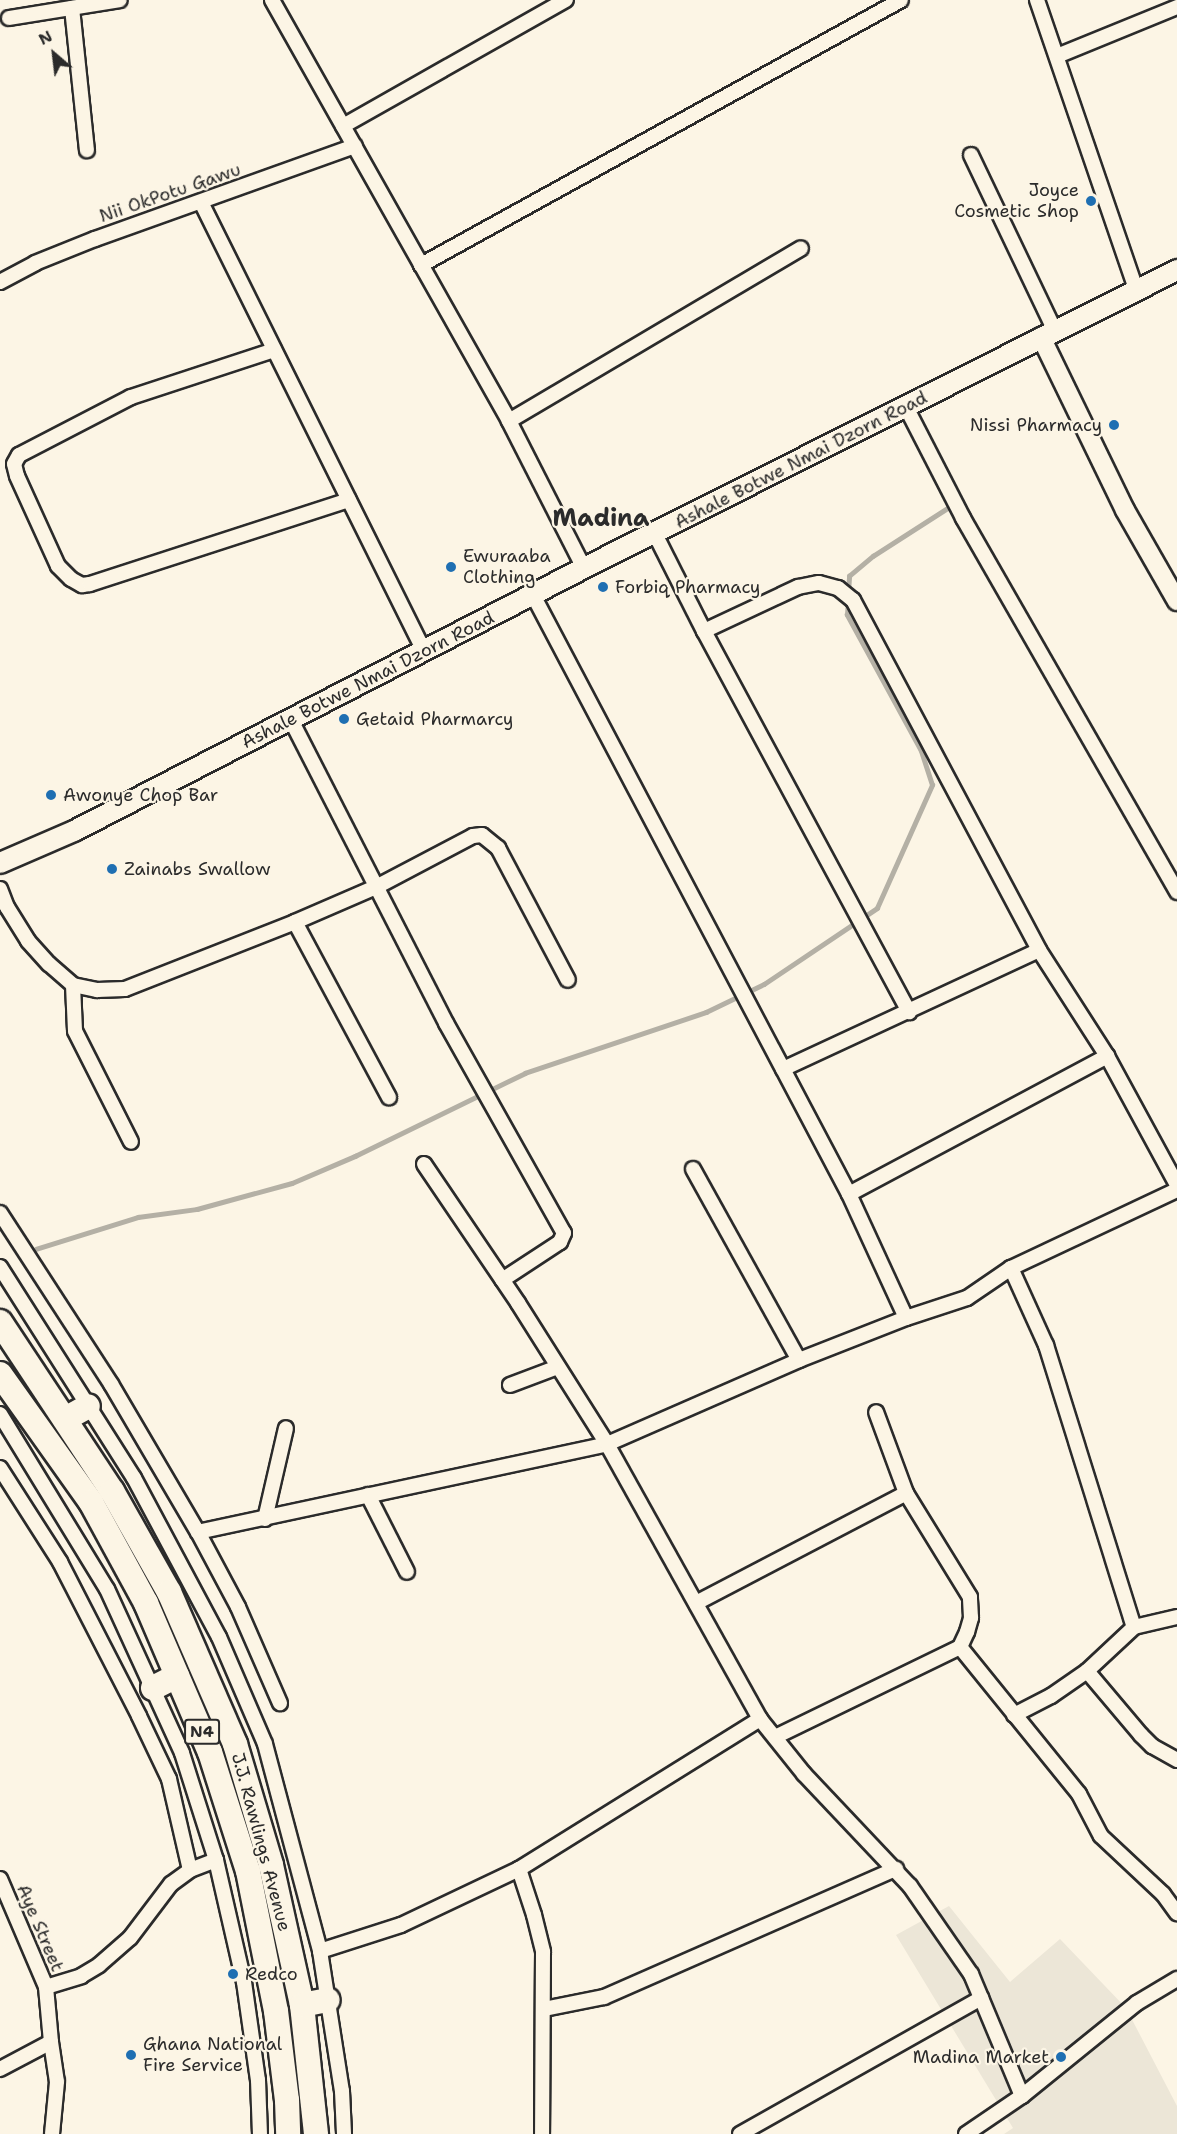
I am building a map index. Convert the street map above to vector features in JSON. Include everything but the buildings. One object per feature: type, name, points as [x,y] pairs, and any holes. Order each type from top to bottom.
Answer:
[{"type":"highway","name":"J.J. Rawlings Avenue","points":[[0,1322],[112,1491],[169,1592],[235,1744],[271,1865],[302,2004],[316,2134]]},
{"type":"highway","name":"J.J. Rawlings Avenue","points":[[0,1374],[90,1502],[146,1603],[210,1752],[248,1871],[276,2011],[287,2100],[288,2134]]},
{"type":"highway","points":[[65,1419],[88,1406]]},
{"type":"highway","points":[[153,1688],[177,1676]]},
{"type":"highway","points":[[302,2004],[328,2000]]},
{"type":"main road","name":"Ashale Botwe Nmai Dzorn Road","points":[[2,865],[74,831],[584,568],[1136,289],[1176,274]]},
{"type":"street","points":[[32,0],[38,13]]},
{"type":"street","points":[[9,18],[120,0]]},
{"type":"street","points":[[272,0],[509,421],[584,568]]},
{"type":"street","points":[[343,126],[566,0]]},
{"type":"street","points":[[420,265],[901,0]]},
{"type":"street","points":[[1037,0],[1136,289]]},
{"type":"street","points":[[1057,56],[1177,7]]},
{"type":"street","points":[[72,8],[87,150]]},
{"type":"street","name":"Nii OkPotu Gawu","points":[[0,282],[35,263],[95,239],[355,146]]},
{"type":"street","points":[[971,155],[1125,510],[1177,601]]},
{"type":"street","points":[[201,202],[424,651]]},
{"type":"street","points":[[509,421],[801,248]]},
{"type":"street","points":[[274,350],[131,398],[19,455],[14,464],[16,476],[58,566],[71,579],[82,585],[90,584],[349,500]]},
{"type":"street","points":[[906,407],[963,518],[1177,892]]},
{"type":"street","points":[[655,534],[704,631],[909,1012]]},
{"type":"street","points":[[704,631],[798,587],[819,583],[837,588],[853,600],[1039,950],[1107,1056],[1177,1185]]},
{"type":"street","points":[[533,595],[849,1194],[906,1317]]},
{"type":"street","points":[[291,720],[378,886],[446,1023],[564,1233],[560,1242],[502,1280]]},
{"type":"street","points":[[0,889],[4,912],[49,964],[73,985],[97,990],[125,989],[295,922],[378,886],[473,836],[482,835],[490,839],[498,848],[568,980]]},
{"type":"street","points":[[295,922],[389,1097]]},
{"type":"street","points":[[783,1069],[1039,950]]},
{"type":"street","points":[[73,985],[75,1031],[131,1142]]},
{"type":"street","points":[[849,1194],[1107,1056]]},
{"type":"street","points":[[424,1164],[502,1280],[607,1444],[760,1719],[838,1812],[896,1869],[971,1974],[1022,2096]]},
{"type":"street","points":[[693,1169],[799,1359]]},
{"type":"street","points":[[198,1532],[607,1444],[799,1359],[906,1317],[967,1298],[1011,1268],[1177,1190]]},
{"type":"street","points":[[0,1213],[111,1384],[198,1532],[238,1607],[280,1703]]},
{"type":"street","points":[[0,1267],[134,1478],[190,1579],[219,1638],[265,1744],[320,1951],[342,2091],[344,2134]]},
{"type":"street","points":[[1011,1268],[1046,1345],[1134,1627]]},
{"type":"street","points":[[510,1385],[558,1367]]},
{"type":"street","points":[[775,1737],[960,1647],[971,1618],[970,1597],[906,1493],[876,1412]]},
{"type":"street","points":[[0,1414],[107,1588],[182,1753],[216,1860],[244,1982],[258,2080],[260,2134]]},
{"type":"street","points":[[266,1519],[286,1428]]},
{"type":"street","points":[[0,1468],[60,1562],[169,1779],[190,1870]]},
{"type":"street","points":[[696,1603],[906,1493]]},
{"type":"street","points":[[368,1495],[407,1572]]},
{"type":"street","points":[[1014,1715],[1051,1695],[1087,1671],[1134,1627],[1177,1617]]},
{"type":"street","points":[[960,1647],[1079,1794],[1101,1836],[1155,1886],[1177,1913]]},
{"type":"street","points":[[1087,1671],[1152,1746],[1177,1760]]},
{"type":"street","points":[[320,1951],[401,1925],[519,1869],[760,1719]]},
{"type":"street","points":[[46,1987],[81,1976],[99,1965],[130,1938],[171,1884],[190,1870],[216,1860]]},
{"type":"street","points":[[519,1869],[543,1952],[542,2134]]},
{"type":"street","points":[[544,2009],[604,1997],[896,1869]]},
{"type":"street","name":"Aye Street","points":[[0,1879],[46,1987],[57,2082],[52,2134]]},
{"type":"street","points":[[966,2134],[1022,2096],[1137,2003],[1177,1979]]},
{"type":"street","points":[[740,2134],[981,1998]]},
{"type":"street","points":[[0,2069],[51,2042]]},
{"type":"shaded area","name":"Madina Market","points":[[949,1906],[1010,1982],[1060,1939],[1126,2008],[1177,2106],[1177,2134],[1004,2134],[1013,2128],[896,1935]]},
{"type":"waterway","points":[[848,592],[849,576],[873,556],[946,509]]},
{"type":"waterway","points":[[36,1249],[138,1217],[197,1209],[292,1183],[355,1156],[525,1073],[706,1012],[764,984],[877,908],[932,785],[921,751],[847,615],[848,600]]},
{"type":"place","name":"Joyce Cosmetic Shop","points":[[1091,201]]},
{"type":"place","name":"Nissi Pharmacy","points":[[1114,425]]},
{"type":"place","name":"Ewuraaba Clothing","points":[[451,567]]},
{"type":"place","name":"Forbiq Pharmacy","points":[[603,587]]},
{"type":"place","name":"Getaid Pharmarcy","points":[[344,719]]},
{"type":"place","name":"Awonye Chop Bar","points":[[51,795]]},
{"type":"place","name":"Zainabs Swallow","points":[[112,869]]},
{"type":"place","name":"Redco","points":[[233,1974]]},
{"type":"place","name":"Ghana National Fire Service","points":[[131,2055]]},
{"type":"place","name":"Madina Market","points":[[1061,2057]]},
{"type":"district","name":"Madina","points":[[601,519]]}]
